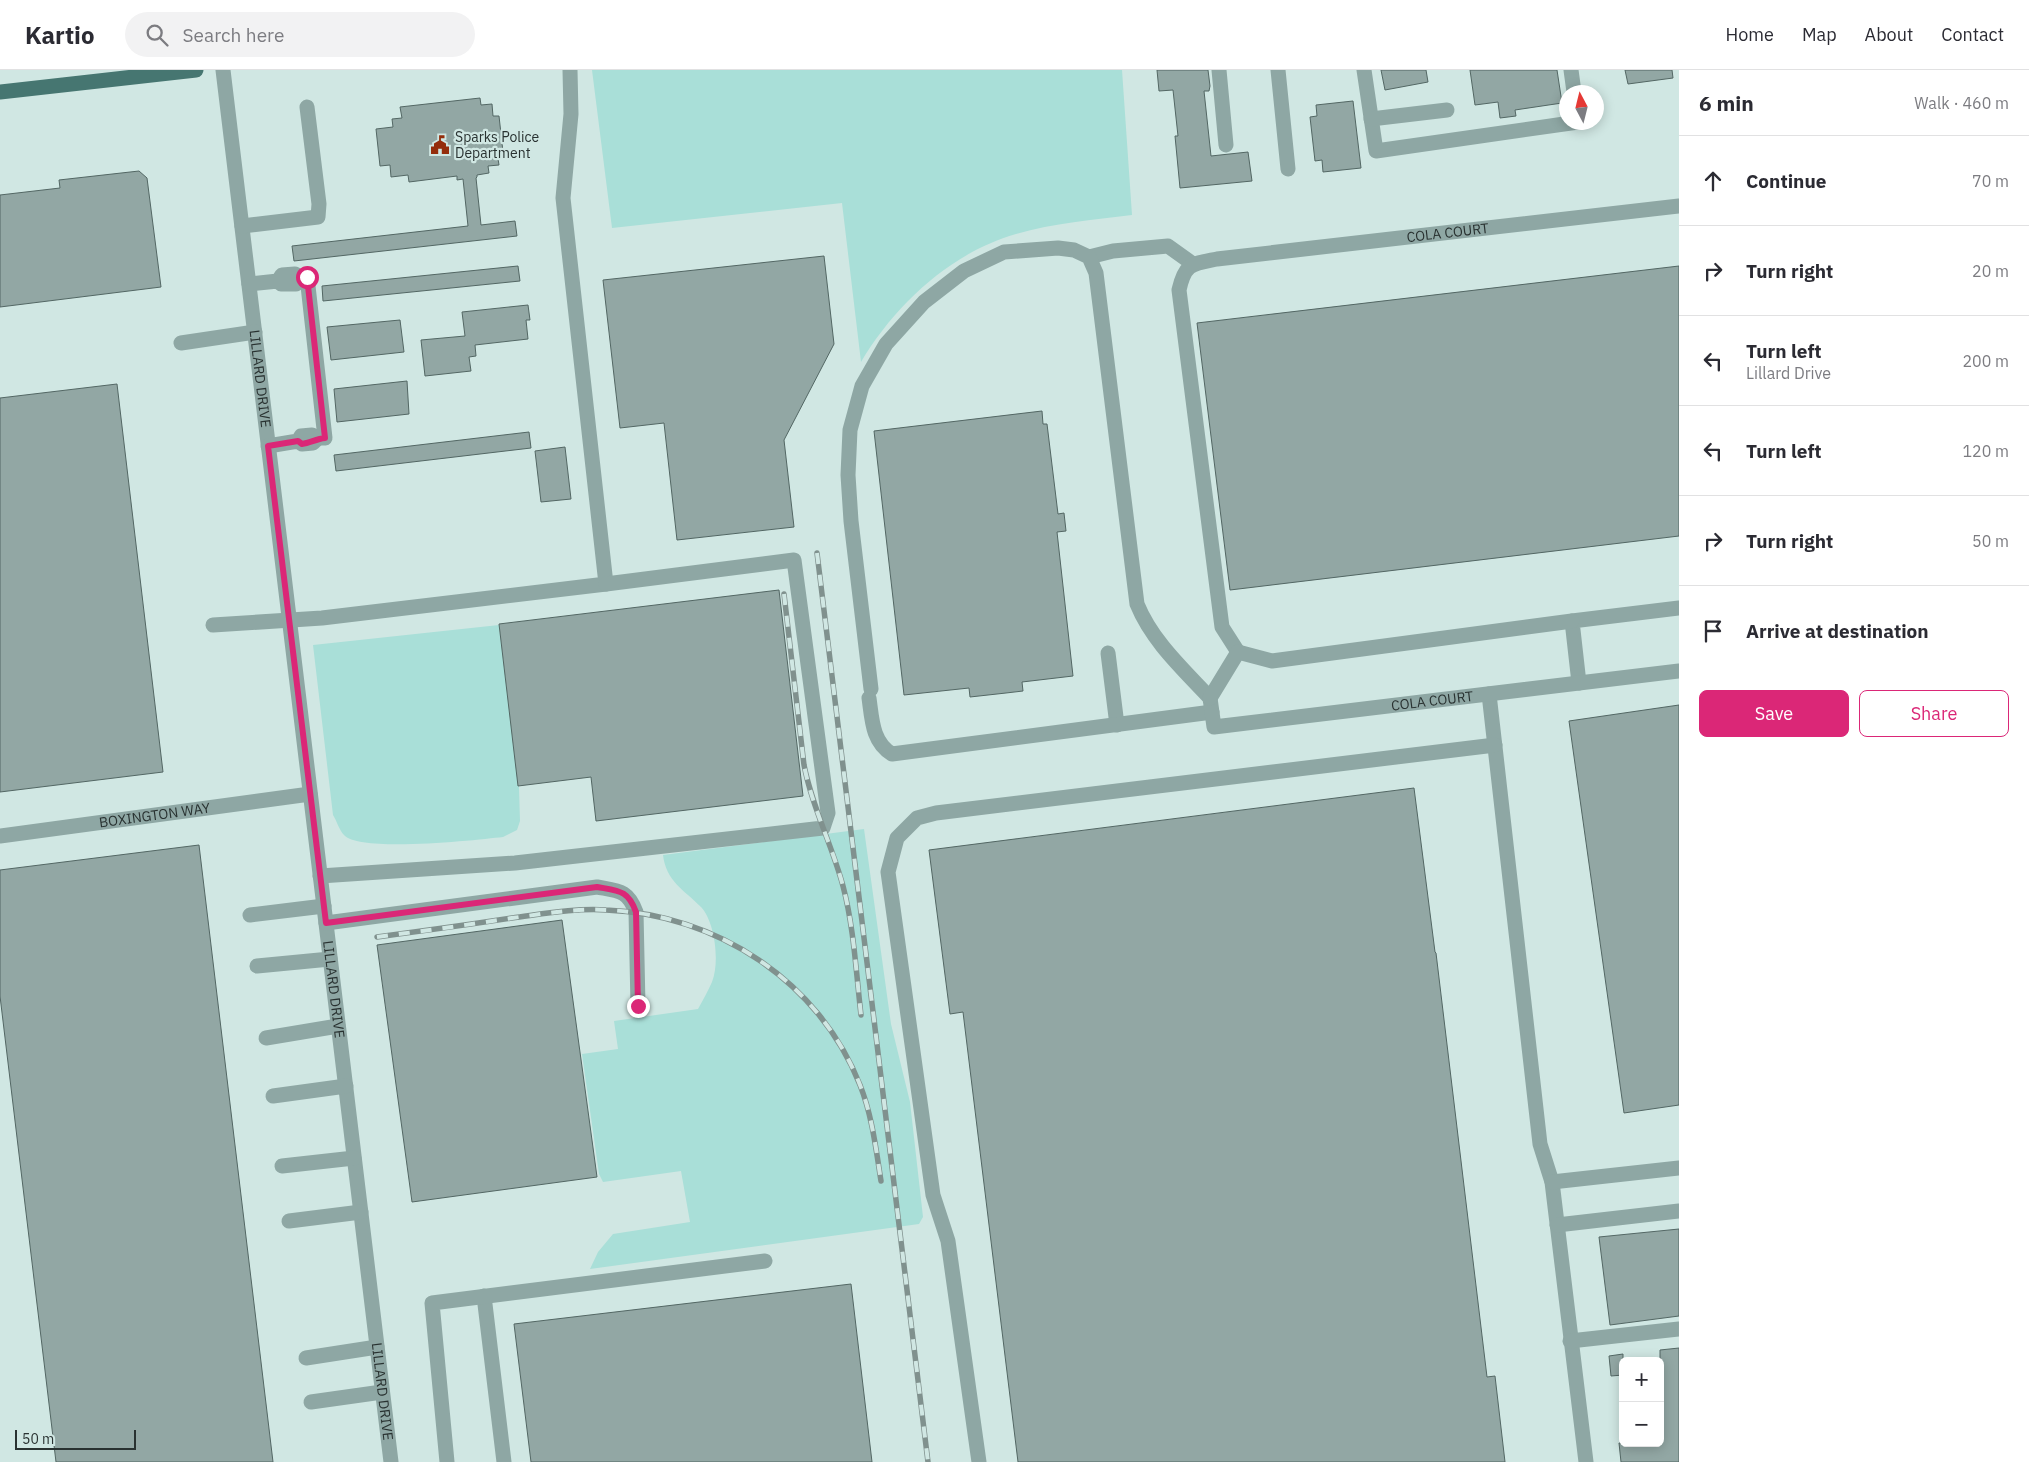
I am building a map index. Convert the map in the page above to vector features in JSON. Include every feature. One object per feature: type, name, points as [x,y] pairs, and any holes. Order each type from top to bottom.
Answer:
[{"type":"main road","points":[[0,92],[196,70]]},
{"type":"street","name":"LILLARD DRIVE","points":[[223,70],[391,1462]]},
{"type":"street","points":[[570,70],[571,114],[563,198],[606,584]]},
{"type":"street","points":[[1219,70],[1226,145]]},
{"type":"street","points":[[1278,70],[1288,169]]},
{"type":"street","points":[[1364,70],[1376,151],[1559,125]]},
{"type":"street","points":[[1571,70],[1573,85]]},
{"type":"street","points":[[242,226],[318,217],[319,204],[307,107]]},
{"type":"street","points":[[1371,119],[1447,110]]},
{"type":"street","name":"COLA COURT","points":[[1193,264],[1216,259],[1679,206]]},
{"type":"street","points":[[1211,705],[1117,725],[892,754],[882,748],[876,735],[870,693],[851,521],[848,475],[850,430],[862,386],[886,344],[924,302],[964,271],[1004,252],[1058,248],[1074,250],[1089,257],[1113,251],[1168,246],[1193,264],[1182,274],[1179,290],[1222,627],[1238,652],[1272,661],[1679,608]]},
{"type":"street","points":[[1089,257],[1096,272],[1137,604],[1145,623],[1211,705]]},
{"type":"street","points":[[249,284],[278,281],[282,284],[296,284],[300,277],[307,277],[325,438],[318,438],[313,443],[302,444],[298,441],[268,446]]},
{"type":"street","points":[[181,343],[255,332]]},
{"type":"street","points":[[213,625],[322,618],[794,560],[828,813],[823,828],[497,864],[320,876]]},
{"type":"street","points":[[1572,621],[1579,683]]},
{"type":"street","points":[[1211,705],[1238,652]]},
{"type":"street","points":[[1108,653],[1117,725]]},
{"type":"street","name":"COLA COURT","points":[[1211,705],[1214,727],[1679,670]]},
{"type":"street","points":[[1489,694],[1540,1144],[1552,1182],[1586,1462]]},
{"type":"street","points":[[979,1462],[948,1241],[933,1195],[888,872],[897,838],[917,818],[936,813],[1495,745]]},
{"type":"street","name":"BOXINGTON WAY","points":[[0,836],[310,794]]},
{"type":"street","points":[[326,923],[597,887],[620,891],[632,900],[636,912],[638,1006]]},
{"type":"street","points":[[250,915],[324,906]]},
{"type":"street","points":[[257,966],[330,958]]},
{"type":"street","points":[[266,1038],[338,1026]]},
{"type":"street","points":[[273,1096],[346,1086]]},
{"type":"street","points":[[282,1166],[354,1158]]},
{"type":"street","points":[[1552,1182],[1679,1168]]},
{"type":"street","points":[[1557,1225],[1679,1211]]},
{"type":"street","points":[[289,1221],[361,1212]]},
{"type":"street","points":[[447,1462],[432,1303],[765,1261]]},
{"type":"street","points":[[484,1296],[504,1462]]},
{"type":"street","points":[[1570,1341],[1679,1329]]},
{"type":"street","points":[[306,1358],[377,1347]]},
{"type":"street","points":[[311,1402],[382,1392]]},
{"type":"shaded area","points":[[592,70],[1122,70],[1132,215],[1074,222],[1030,230],[992,243],[969,254],[926,284],[908,301],[890,321],[861,362],[842,203],[612,228]]},
{"type":"shaded area","points":[[499,625],[519,787],[520,821],[517,830],[503,837],[419,844],[372,843],[354,840],[344,835],[333,815],[313,645]]},
{"type":"shaded area","points":[[864,829],[891,1024],[910,1102],[923,1217],[919,1224],[590,1269],[598,1252],[613,1234],[690,1222],[681,1171],[603,1182],[599,1174],[582,1054],[618,1049],[614,1021],[698,1009],[712,982],[716,964],[716,953],[710,922],[701,907],[672,878],[668,872],[663,855]]},
{"type":"building","points":[[1157,70],[1208,70],[1210,86],[1209,91],[1204,91],[1211,156],[1248,152],[1252,181],[1180,188],[1175,136],[1178,136],[1173,90],[1159,91]]},
{"type":"building","points":[[1381,70],[1426,70],[1428,82],[1385,90]]},
{"type":"building","points":[[1470,70],[1557,70],[1559,103],[1515,110],[1516,116],[1500,118],[1498,102],[1475,105]]},
{"type":"building","points":[[1625,70],[1672,70],[1673,78],[1628,84]]},
{"type":"building","name":"Sparks Police Department","points":[[480,98],[481,105],[492,104],[493,116],[499,116],[503,152],[497,152],[499,165],[488,166],[489,173],[477,175],[476,178],[481,225],[515,221],[517,236],[294,261],[292,246],[468,226],[463,179],[457,180],[457,176],[409,182],[408,175],[391,177],[390,165],[380,166],[376,129],[393,127],[392,119],[402,118],[400,107]]},
{"type":"building","points":[[1353,101],[1361,168],[1323,172],[1322,160],[1315,161],[1310,117],[1317,116],[1316,105]]},
{"type":"building","points":[[139,171],[147,178],[161,287],[0,307],[0,195],[60,188],[59,180]]},
{"type":"building","points":[[824,256],[834,344],[784,440],[794,527],[677,540],[664,423],[620,428],[603,280]]},
{"type":"building","points":[[518,266],[520,281],[323,301],[322,286]]},
{"type":"building","points":[[1679,266],[1679,536],[1230,590],[1197,323]]},
{"type":"building","points":[[528,305],[530,320],[526,320],[528,339],[475,345],[476,356],[469,357],[471,371],[425,376],[421,340],[465,336],[462,312]]},
{"type":"building","points":[[400,320],[404,352],[331,360],[327,327]]},
{"type":"building","points":[[407,381],[409,414],[337,422],[334,389]]},
{"type":"building","points":[[117,384],[163,772],[0,792],[0,398]]},
{"type":"building","points":[[1042,411],[1043,424],[1047,424],[1058,514],[1064,513],[1066,531],[1057,532],[1073,676],[1022,682],[1023,691],[1006,693],[970,697],[969,688],[904,695],[874,431]]},
{"type":"building","points":[[529,432],[531,448],[336,471],[334,455]]},
{"type":"building","points":[[565,447],[571,499],[541,502],[535,451]]},
{"type":"building","points":[[779,590],[803,796],[596,821],[591,777],[518,786],[499,624]]},
{"type":"building","points":[[1679,705],[1679,1105],[1624,1113],[1569,721]]},
{"type":"building","points":[[1414,788],[1436,953],[1487,1377],[1495,1376],[1505,1462],[1018,1462],[963,1012],[950,1014],[929,850]]},
{"type":"building","points":[[199,845],[273,1462],[56,1462],[0,996],[0,870]]},
{"type":"building","points":[[562,920],[597,1177],[412,1202],[377,945]]},
{"type":"building","points":[[1679,1229],[1679,1316],[1610,1325],[1599,1237]]},
{"type":"building","points":[[851,1284],[872,1462],[531,1462],[514,1324]]},
{"type":"building","points":[[1679,1348],[1679,1462],[1621,1462],[1619,1447],[1664,1447],[1664,1357],[1660,1357],[1660,1350]]},
{"type":"building","points":[[1623,1354],[1623,1357],[1619,1357],[1619,1375],[1611,1376],[1609,1356]]},
{"type":"railway","points":[[817,553],[928,1462]]},
{"type":"railway","points":[[784,594],[804,765],[812,796],[847,902],[861,1015]]},
{"type":"railway","points":[[377,937],[547,913],[606,910],[647,914],[686,924],[724,940],[759,960],[791,985],[818,1014],[842,1048],[860,1085],[868,1108],[881,1181]]},
{"type":"place","name":"Sparks Police Department","points":[[440,145]]},
{"type":"route","points":[[307,277],[325,438],[318,438],[313,443],[302,444],[298,441],[268,446],[326,923],[597,887],[620,891],[632,900],[636,912],[638,1006]]}]
